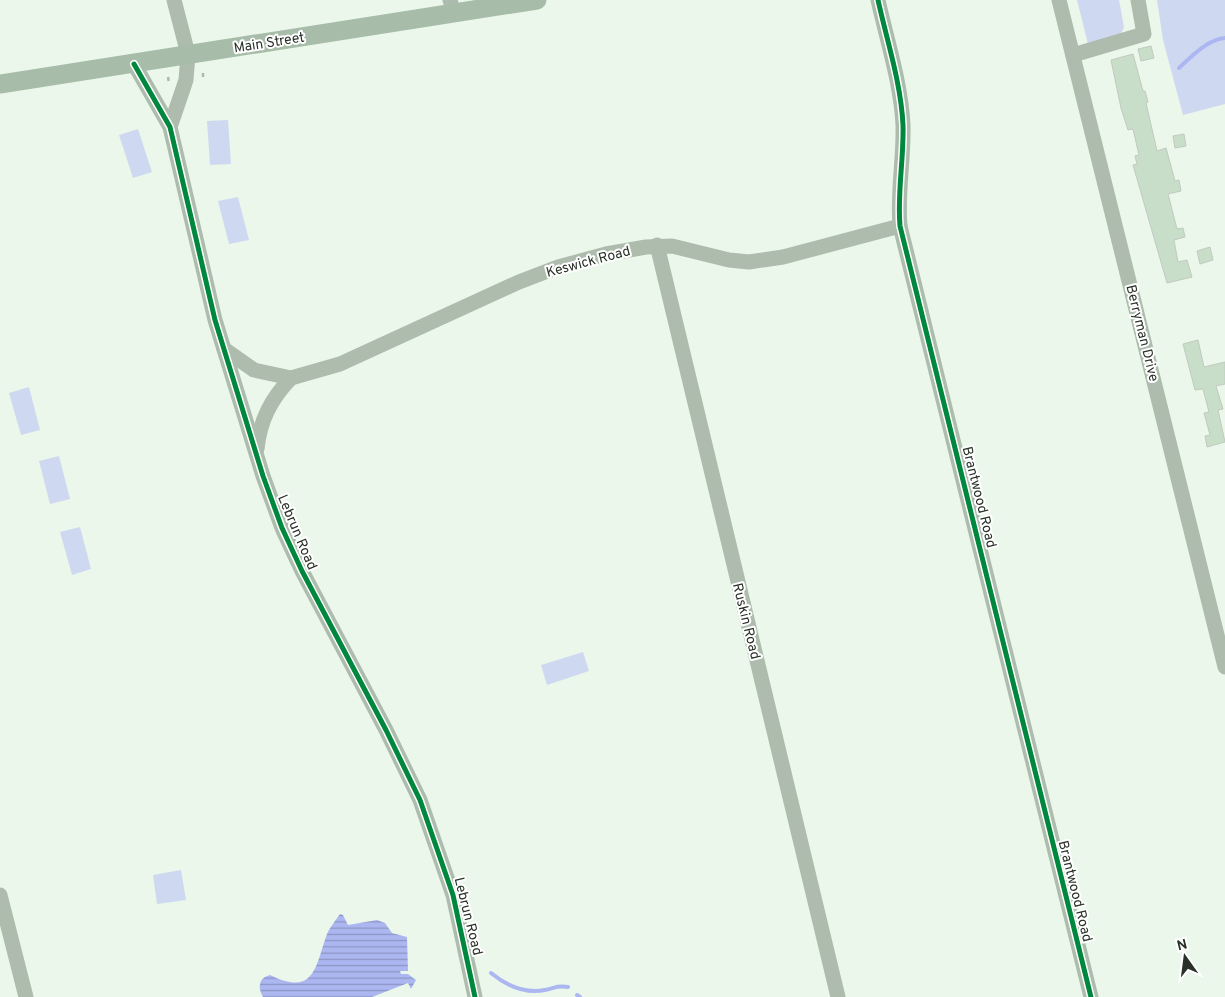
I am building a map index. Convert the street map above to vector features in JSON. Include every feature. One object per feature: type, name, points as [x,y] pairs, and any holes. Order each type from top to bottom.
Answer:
[{"type":"main road","name":"Main Street","points":[[0,84],[134,64],[452,6],[537,0]]},
{"type":"street","points":[[170,127],[186,80],[188,54],[174,0]]},
{"type":"street","name":"Brantwood Road","points":[[878,0],[898,84],[903,125],[900,226],[1091,997]]},
{"type":"street","name":"Berryman Drive","points":[[1059,0],[1225,667]]},
{"type":"street","points":[[1073,55],[1144,34],[1138,0]]},
{"type":"street","name":"Lebrun Road","points":[[134,64],[170,127],[223,348],[257,457],[282,528],[302,571],[386,730],[420,800],[453,895],[475,997]]},
{"type":"street","name":"Keswick Road","points":[[223,348],[254,370],[272,376],[291,378],[340,364],[519,282],[558,267],[606,254],[657,245],[687,248],[730,260],[749,262],[783,257],[900,226]]},
{"type":"street","name":"Ruskin Road","points":[[657,245],[838,997]]},
{"type":"street","points":[[257,457],[258,435],[265,414],[276,395],[291,378]]},
{"type":"street","points":[[0,895],[26,997]]},
{"type":"path","points":[[203,72],[203,77]]},
{"type":"path","points":[[168,77],[169,83]]},
{"type":"shaded area","points":[[1077,0],[1119,0],[1124,27],[1121,34],[1089,48]]},
{"type":"shaded area","points":[[1157,0],[1225,0],[1225,104],[1183,115],[1163,40]]},
{"type":"shaded area","points":[[228,120],[231,164],[210,165],[207,121]]},
{"type":"shaded area","points":[[138,129],[152,172],[133,178],[119,135]]},
{"type":"shaded area","points":[[238,197],[249,240],[229,244],[218,201]]},
{"type":"shaded area","points":[[29,387],[40,430],[21,435],[9,393]]},
{"type":"shaded area","points":[[59,456],[70,499],[50,504],[39,461]]},
{"type":"shaded area","points":[[80,527],[91,569],[72,575],[60,532]]},
{"type":"shaded area","points":[[583,652],[589,671],[547,685],[541,665]]},
{"type":"shaded area","points":[[181,870],[186,900],[157,904],[153,875]]},
{"type":"water","points":[[340,914],[343,915],[348,925],[377,920],[385,923],[392,933],[407,937],[408,971],[400,971],[401,974],[408,974],[416,980],[411,989],[408,983],[372,997],[263,997],[260,984],[266,976],[270,975],[296,983],[305,980],[311,975],[316,967],[327,934]]},
{"type":"building","points":[[1151,46],[1154,58],[1141,61],[1138,49]]},
{"type":"building","points":[[1133,54],[1148,102],[1146,103],[1157,151],[1166,148],[1175,181],[1179,180],[1181,191],[1168,194],[1177,229],[1183,228],[1185,237],[1174,240],[1178,262],[1187,260],[1192,277],[1167,283],[1133,165],[1137,164],[1135,156],[1139,155],[1133,129],[1128,130],[1121,108],[1111,60]]},
{"type":"building","points":[[1184,134],[1186,146],[1175,148],[1173,136]]},
{"type":"building","points":[[1210,247],[1213,260],[1200,264],[1197,251]]},
{"type":"building","points":[[1198,340],[1204,367],[1225,362],[1225,384],[1216,386],[1223,409],[1218,410],[1225,442],[1207,447],[1205,436],[1210,435],[1204,413],[1209,412],[1203,389],[1195,390],[1183,344]]},
{"type":"waterway","points":[[1179,68],[1206,45],[1225,38]]},
{"type":"waterway","points":[[491,973],[503,982],[523,990],[538,991],[568,987]]},
{"type":"cycle path","points":[[878,0],[897,78],[902,109],[900,226],[1091,997]]},
{"type":"cycle path","points":[[134,64],[170,127],[215,320],[263,476],[282,528],[302,571],[386,730],[420,800],[453,895],[475,997]]}]
